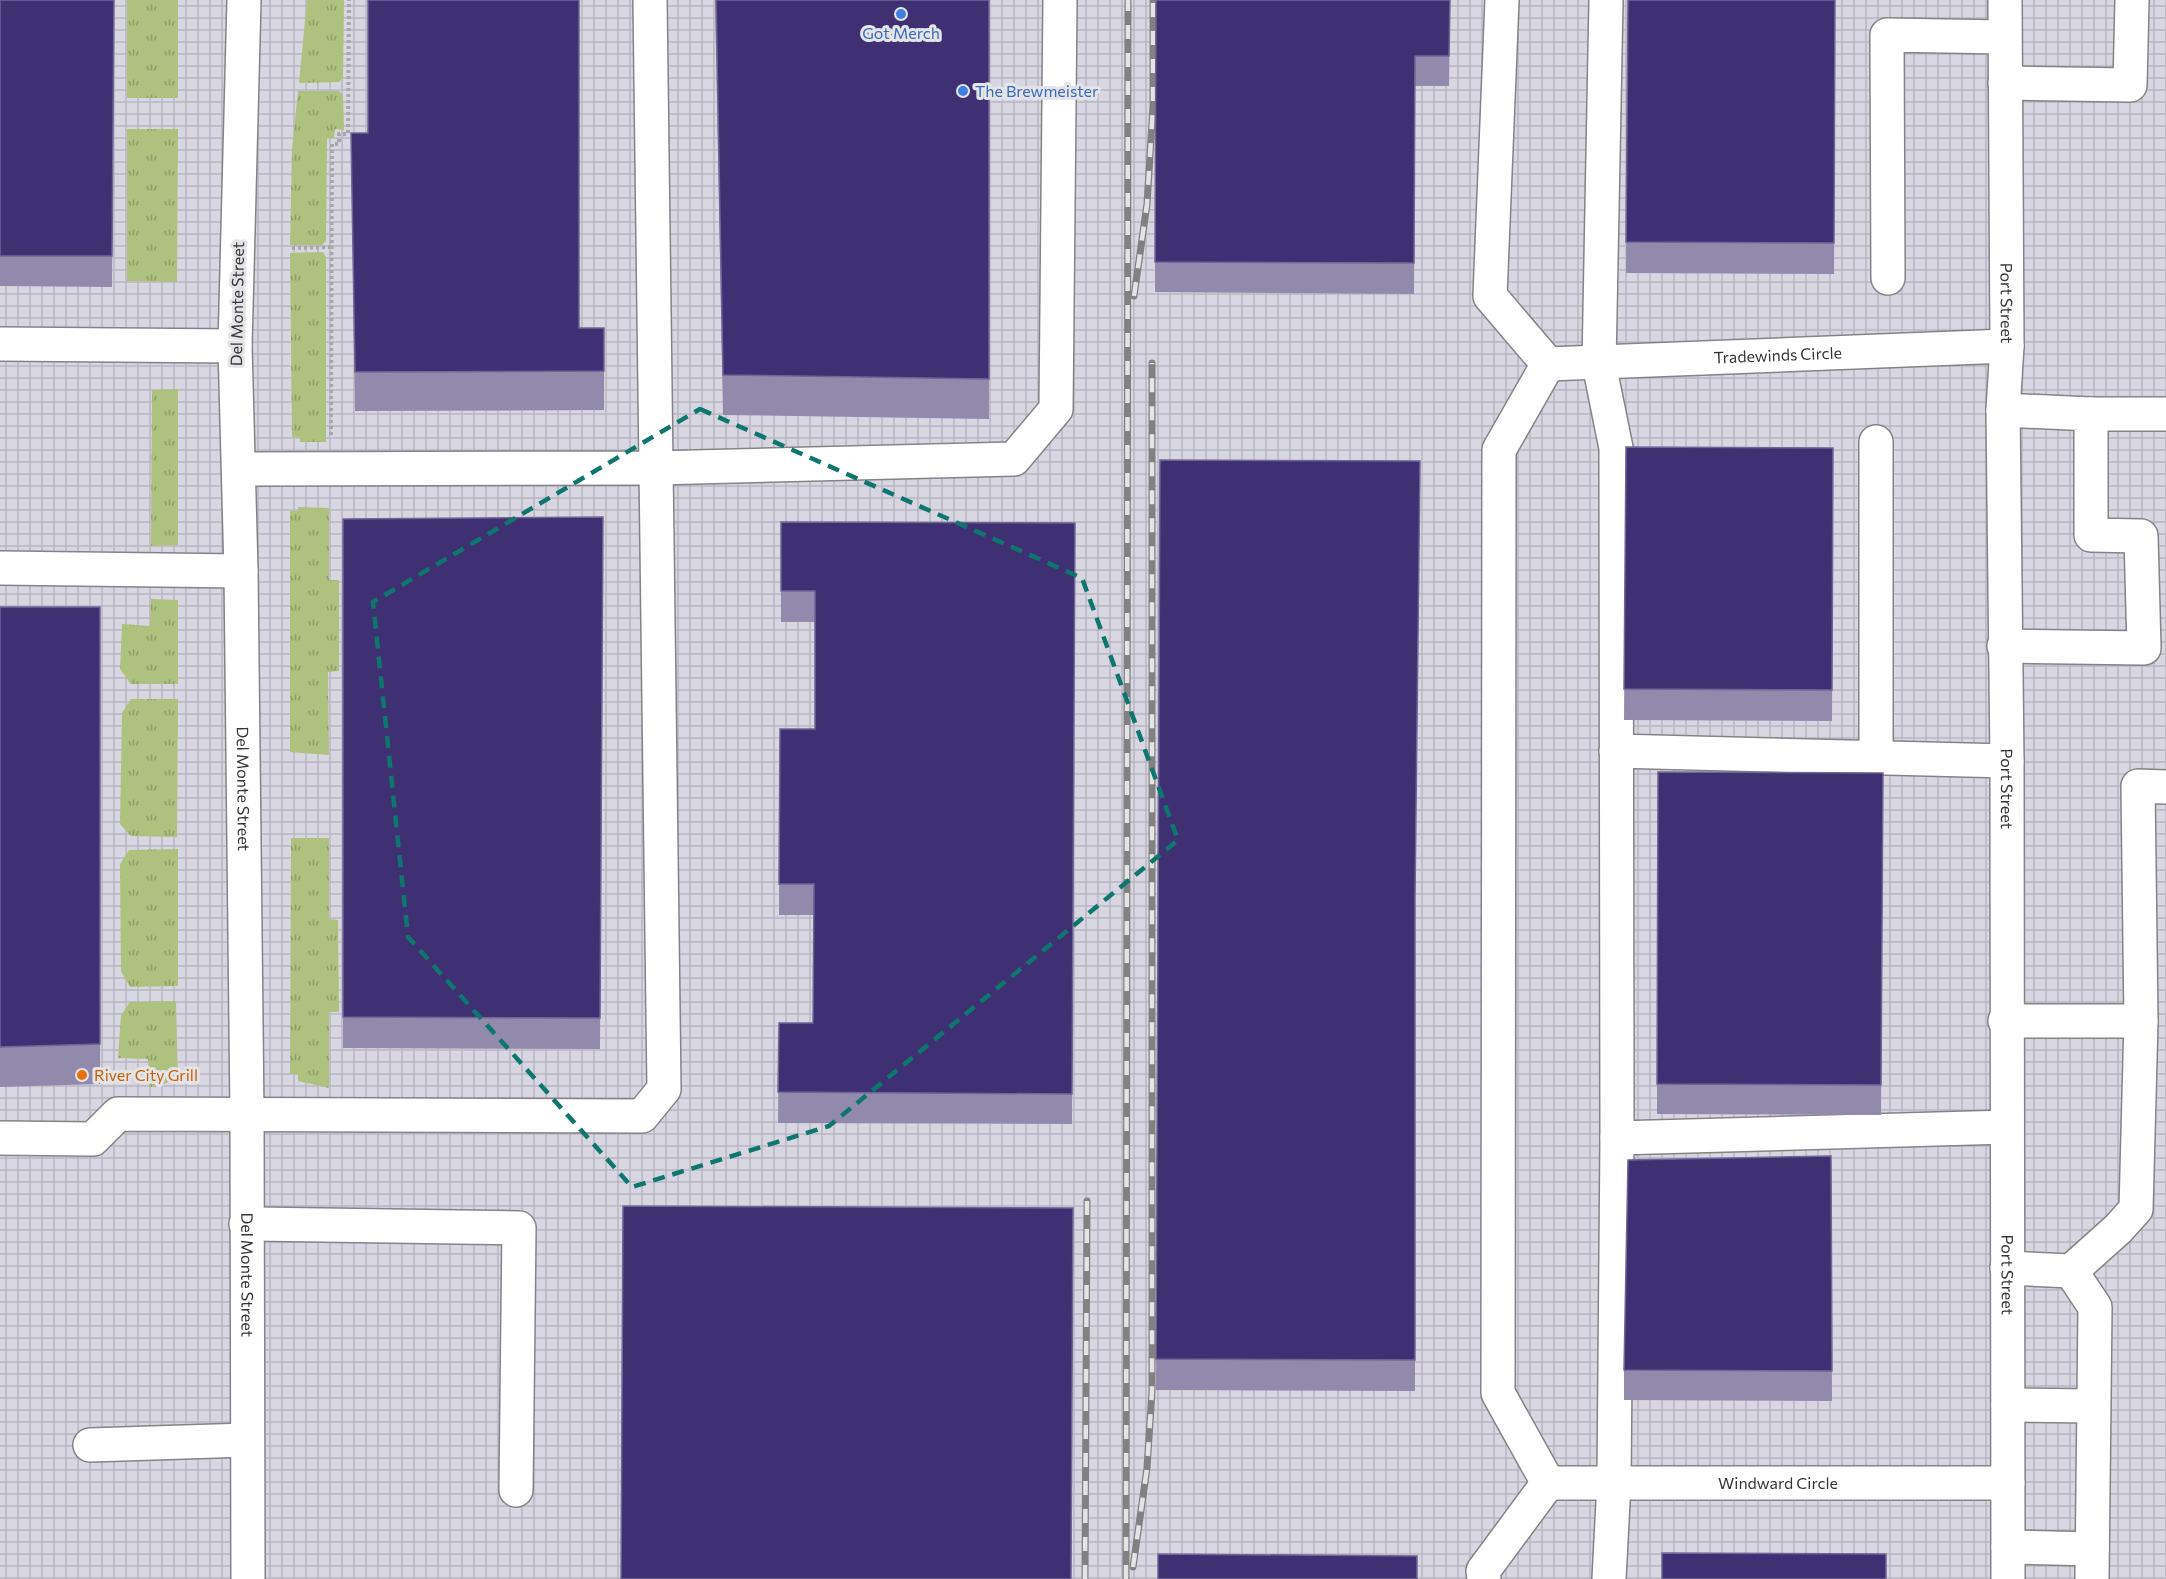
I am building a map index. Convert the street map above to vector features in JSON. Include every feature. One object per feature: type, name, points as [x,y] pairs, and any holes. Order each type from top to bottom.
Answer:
[{"type":"street","name":"Del Monte Street","points":[[244,0],[235,346],[241,571],[247,1115],[248,1579]]},
{"type":"street","points":[[0,1138],[93,1138],[118,1114],[642,1116],[664,1089],[650,0]]},
{"type":"street","points":[[239,469],[656,468],[1014,459],[1056,409],[1060,0]]},
{"type":"street","points":[[1484,1579],[1483,1571],[1548,1483],[1498,1393],[1499,450],[1548,363],[1490,296],[1502,0]]},
{"type":"street","points":[[1606,0],[1599,363],[1616,448],[1617,1138],[1614,1482],[1609,1579]]},
{"type":"street","name":"Port Street","points":[[2005,0],[2007,346],[2003,410],[2007,761],[2005,1021],[2008,1563]]},
{"type":"street","points":[[2005,83],[2130,85],[2132,0]]},
{"type":"street","points":[[1888,278],[1887,35],[2004,37]]},
{"type":"street","points":[[0,344],[235,346]]},
{"type":"street","name":"Tradewinds Circle","points":[[1548,363],[1599,363],[2007,346]]},
{"type":"street","points":[[2003,410],[2091,414],[2166,414]]},
{"type":"street","points":[[2004,646],[2144,648],[2141,536],[2091,535],[2091,414]]},
{"type":"street","points":[[1876,442],[1876,757]]},
{"type":"street","points":[[0,568],[241,571]]},
{"type":"street","points":[[1616,751],[2007,761]]},
{"type":"street","points":[[2007,1268],[2071,1271],[2118,1229],[2136,1209],[2141,1021],[2138,786],[2166,787]]},
{"type":"street","points":[[2005,1021],[2141,1021]]},
{"type":"street","points":[[1617,1138],[2007,1127]]},
{"type":"street","points":[[246,1224],[519,1228],[516,1490]]},
{"type":"street","points":[[2008,1563],[2092,1564],[2095,1307],[2071,1271]]},
{"type":"street","points":[[2008,1406],[2094,1406]]},
{"type":"street","points":[[90,1445],[247,1440]]},
{"type":"street","name":"Windward Circle","points":[[1548,1483],[2008,1483]]},
{"type":"path","points":[[331,441],[332,144],[339,144],[339,134],[348,134],[349,0]]},
{"type":"path","points":[[292,248],[331,247]]},
{"type":"highlighted area","points":[[700,409],[1082,578],[1178,840],[829,1126],[632,1187],[408,937],[373,602]]},
{"type":"shaded area","points":[[0,0],[2166,0],[2166,1579],[0,1579]]},
{"type":"green space","points":[[127,0],[178,0],[178,98],[127,98]]},
{"type":"green space","points":[[307,0],[344,0],[343,78],[339,82],[299,83]]},
{"type":"green space","points":[[298,91],[339,91],[343,96],[344,130],[335,129],[334,138],[327,138],[326,241],[322,245],[290,245],[292,149]]},
{"type":"green space","points":[[127,129],[178,129],[177,282],[127,281]]},
{"type":"green space","points":[[323,252],[326,257],[326,442],[300,442],[300,437],[292,437],[290,253]]},
{"type":"green space","points":[[178,389],[178,545],[151,546],[152,390]]},
{"type":"green space","points":[[298,507],[329,508],[329,580],[339,580],[339,671],[328,672],[329,755],[290,752],[290,511],[299,511]]},
{"type":"green space","points":[[151,599],[178,600],[178,684],[131,684],[120,669],[122,624],[150,626]]},
{"type":"green space","points":[[131,699],[178,699],[177,837],[131,836],[120,824],[122,713]]},
{"type":"green space","points":[[291,838],[329,838],[329,919],[338,920],[339,1012],[329,1012],[329,1088],[298,1081],[298,1074],[290,1074]]},
{"type":"green space","points":[[178,849],[178,986],[130,987],[121,971],[120,864],[129,850]]},
{"type":"green space","points":[[176,1001],[178,1080],[149,1087],[148,1059],[118,1058],[121,1015],[130,1002]]},
{"type":"building","points":[[0,0],[114,0],[112,256],[0,256]]},
{"type":"building","points":[[368,0],[579,0],[579,328],[604,328],[604,371],[355,372],[351,133],[368,133]]},
{"type":"building","points":[[716,0],[989,0],[989,379],[723,375]]},
{"type":"building","points":[[1156,0],[1450,0],[1449,56],[1415,56],[1414,263],[1155,262]]},
{"type":"building","points":[[1628,0],[1835,0],[1834,243],[1626,242]]},
{"type":"building","points":[[1626,447],[1833,448],[1832,690],[1624,689]]},
{"type":"building","points":[[1160,460],[1420,461],[1415,898],[1415,1360],[1156,1359]]},
{"type":"building","points":[[603,517],[600,1018],[343,1017],[343,519]]},
{"type":"building","points":[[781,522],[1075,523],[1072,1094],[778,1092],[779,1023],[813,1023],[814,884],[779,884],[780,729],[815,729],[815,591],[781,591]]},
{"type":"building","points":[[0,607],[100,607],[100,1044],[0,1047]]},
{"type":"building","points":[[1658,772],[1883,773],[1881,1085],[1657,1084]]},
{"type":"building","points":[[1831,1156],[1832,1371],[1624,1370],[1628,1160]]},
{"type":"building","points":[[623,1206],[1073,1208],[1071,1579],[621,1579]]},
{"type":"building","points":[[1662,1553],[1886,1554],[1886,1579],[1662,1579]]},
{"type":"building","points":[[1158,1554],[1417,1556],[1417,1579],[1158,1579]]},
{"type":"railway","points":[[1126,1579],[1128,0]]},
{"type":"railway","points":[[1134,296],[1147,204],[1153,106],[1153,0]]},
{"type":"railway","points":[[1133,1567],[1147,1468],[1152,1391],[1152,363]]},
{"type":"railway","points":[[1085,1579],[1087,1201]]},
{"type":"place","name":"Got Merch","points":[[901,14]]},
{"type":"place","name":"The Brewmeister","points":[[963,91]]},
{"type":"place","name":"River City Grill","points":[[82,1075]]}]
